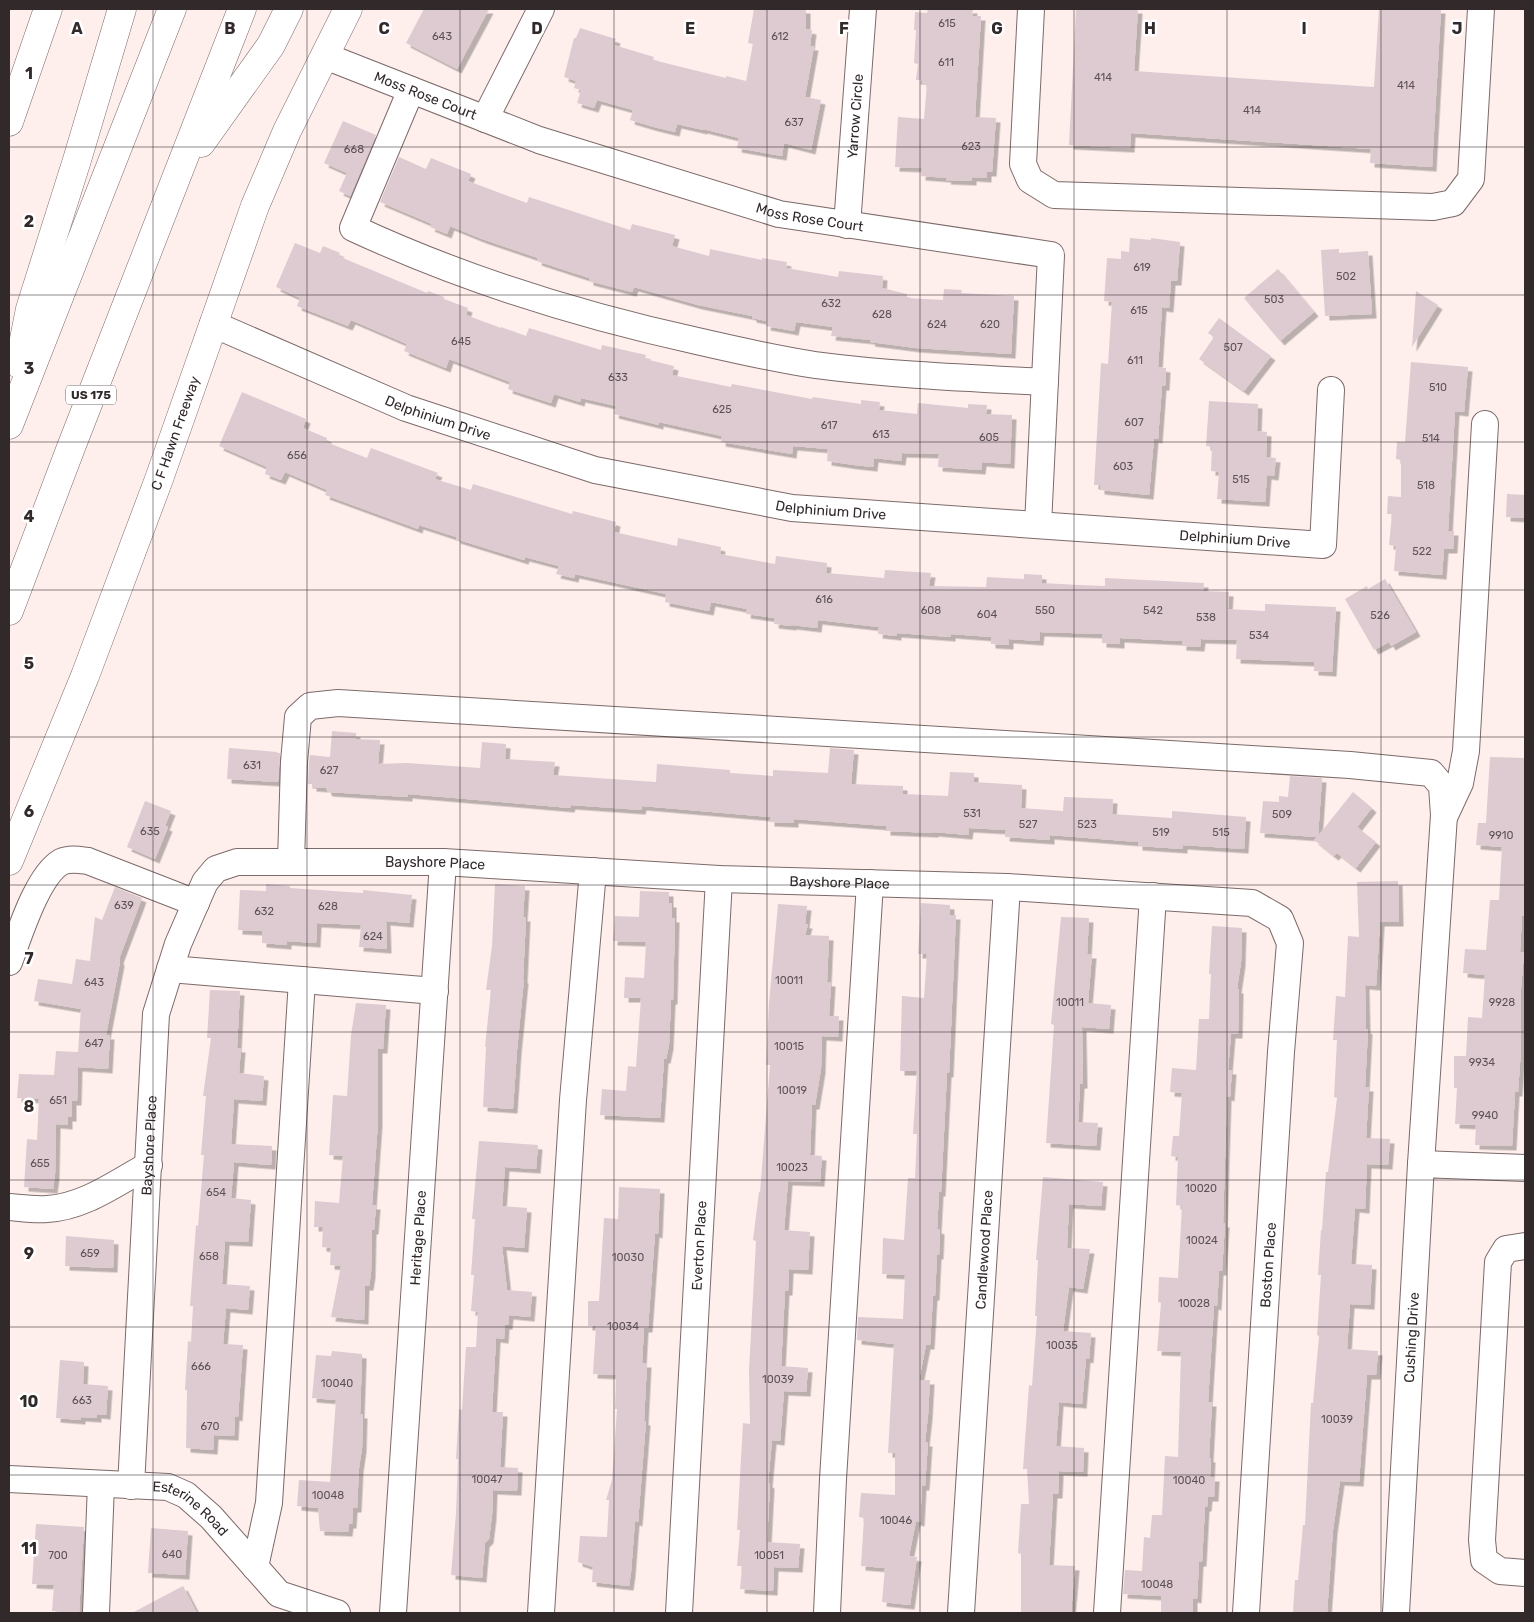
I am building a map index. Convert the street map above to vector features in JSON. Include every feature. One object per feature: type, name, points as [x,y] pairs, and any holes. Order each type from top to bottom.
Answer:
[{"type":"main road","points":[[9,122],[15,84],[48,9]]},
{"type":"main road","points":[[9,420],[30,309],[122,9]]},
{"type":"main road","points":[[9,425],[172,9]]},
{"type":"main road","name":"US 175","points":[[9,611],[242,9]]},
{"type":"main road","points":[[176,179],[271,44],[289,9]]},
{"type":"main road","name":"C F Hawn Freeway","points":[[9,861],[85,676],[159,479],[255,206],[287,131],[348,9]]},
{"type":"street","points":[[485,119],[541,9]]},
{"type":"street","name":"Yarrow Circle","points":[[847,225],[862,9]]},
{"type":"street","points":[[1031,9],[1024,164],[1030,180],[1054,195],[1433,207],[1454,204],[1471,179],[1481,9]]},
{"type":"street","name":"Moss Rose Court","points":[[324,56],[539,140],[780,214],[1051,255],[1038,525]]},
{"type":"street","points":[[411,90],[353,228],[405,252],[448,269],[571,310],[642,329],[727,348],[815,364],[898,374],[1045,382]]},
{"type":"street","name":"Delphinium Drive","points":[[213,324],[406,408],[595,470],[792,508],[1323,545],[1331,390]]},
{"type":"street","points":[[1444,815],[1460,783],[1466,751],[1485,424]]},
{"type":"street","name":"Cushing Drive","points":[[291,862],[294,762],[298,717],[310,706],[338,703],[1359,766],[1431,773],[1442,786],[1444,815],[1421,1164],[1396,1613]]},
{"type":"street","points":[[9,962],[40,885],[53,869],[62,862],[75,859],[88,861],[196,903]]},
{"type":"street","name":"Bayshore Place","points":[[132,1486],[156,1014],[178,944],[205,882],[216,869],[237,862],[443,862],[719,879],[1007,887],[1252,903],[1280,919]]},
{"type":"street","name":"Heritage Place","points":[[394,1613],[443,862]]},
{"type":"street","points":[[541,1613],[573,1100],[594,871]]},
{"type":"street","name":"Everton Place","points":[[679,1613],[719,879]]},
{"type":"street","points":[[827,1613],[833,1479],[870,883]]},
{"type":"street","name":"Candlewood Place","points":[[961,1613],[1007,887]]},
{"type":"street","points":[[1107,1613],[1153,896]]},
{"type":"street","name":"Boston Place","points":[[1246,1613],[1281,1052],[1290,943],[1280,919]]},
{"type":"street","points":[[170,969],[434,991]]},
{"type":"street","points":[[255,1567],[269,1503],[302,980]]},
{"type":"street","points":[[1421,1164],[1525,1168]]},
{"type":"street","points":[[9,1207],[47,1209],[73,1204],[90,1198],[149,1165]]},
{"type":"street","points":[[1525,1246],[1506,1249],[1498,1262],[1482,1540],[1484,1560],[1500,1571],[1525,1572]]},
{"type":"street","name":"Esterine Road","points":[[9,1479],[168,1487],[186,1495],[212,1517],[278,1594],[337,1613]]},
{"type":"street","points":[[96,1613],[101,1484]]},
{"type":"building","points":[[424,9],[489,9],[457,69],[406,43]]},
{"type":"building","points":[[754,9],[806,9],[806,29],[812,30],[810,46],[814,46],[805,97],[821,100],[811,150],[784,143],[782,156],[737,148],[739,138],[703,129],[677,124],[675,132],[630,120],[633,110],[597,100],[594,108],[577,103],[581,90],[574,88],[576,81],[564,77],[574,38],[576,38],[580,28],[616,39],[614,45],[654,57],[653,60],[746,81],[753,44],[748,43]]},
{"type":"building","points":[[928,9],[973,9],[972,16],[981,16],[975,117],[996,118],[992,172],[987,172],[987,178],[972,177],[972,181],[946,180],[947,178],[921,176],[922,168],[895,167],[898,117],[924,119],[927,84],[922,84],[922,80],[916,80],[918,64],[914,63],[916,30],[914,30],[915,12],[927,13]]},
{"type":"building","points":[[1076,9],[1138,9],[1134,71],[1374,87],[1379,9],[1441,9],[1432,167],[1370,163],[1371,149],[1131,133],[1130,148],[1069,145]]},
{"type":"building","points":[[343,121],[376,135],[350,196],[339,191],[347,173],[324,163]]},
{"type":"building","points":[[399,157],[426,169],[431,158],[471,174],[468,181],[527,203],[529,197],[630,230],[632,224],[675,235],[672,246],[709,256],[710,249],[762,260],[762,258],[787,262],[786,268],[838,277],[839,271],[883,276],[882,288],[907,294],[907,298],[943,300],[944,289],[962,290],[961,293],[1014,296],[1011,354],[916,348],[870,342],[871,340],[831,336],[833,327],[796,322],[794,331],[766,326],[767,321],[752,318],[752,316],[698,305],[634,287],[632,292],[589,281],[589,278],[537,261],[538,258],[450,226],[447,234],[430,227],[432,224],[380,202]]},
{"type":"building","points":[[1130,238],[1151,240],[1151,238],[1180,242],[1177,281],[1171,281],[1169,308],[1162,307],[1158,367],[1166,368],[1165,386],[1162,386],[1158,439],[1154,438],[1149,495],[1100,490],[1100,485],[1094,485],[1101,363],[1108,364],[1112,302],[1104,301],[1107,258],[1121,259],[1121,251],[1129,252]]},
{"type":"building","points":[[295,243],[320,253],[323,246],[340,253],[338,256],[468,308],[466,315],[501,328],[526,336],[529,328],[601,350],[602,345],[646,355],[645,359],[674,366],[672,375],[731,387],[732,384],[812,399],[813,397],[861,404],[861,400],[880,402],[879,410],[917,414],[918,403],[968,408],[968,404],[987,405],[986,414],[1012,415],[1010,464],[982,462],[981,470],[938,467],[939,454],[902,453],[901,461],[874,458],[873,467],[854,465],[827,461],[828,449],[793,446],[792,454],[721,442],[722,436],[659,422],[659,425],[614,414],[616,406],[581,398],[580,402],[554,394],[551,403],[508,389],[510,382],[449,359],[446,368],[404,351],[407,344],[351,320],[348,326],[297,306],[300,298],[276,287]]},
{"type":"building","points":[[1339,249],[1339,253],[1368,251],[1372,314],[1325,316],[1321,250]]},
{"type":"building","points":[[1278,269],[1314,312],[1280,341],[1244,298]]},
{"type":"building","points":[[1416,291],[1438,305],[1412,347]]},
{"type":"building","points":[[1219,318],[1271,356],[1244,391],[1199,359],[1214,337],[1208,333]]},
{"type":"building","points":[[1411,362],[1468,367],[1464,412],[1455,411],[1448,531],[1454,531],[1453,549],[1444,549],[1442,575],[1394,571],[1396,546],[1389,545],[1392,514],[1387,514],[1388,496],[1401,497],[1401,460],[1396,459],[1397,442],[1405,442]]},
{"type":"building","points":[[242,392],[306,419],[303,428],[327,438],[326,442],[367,458],[371,448],[438,473],[435,479],[471,490],[473,484],[572,514],[573,511],[616,522],[614,532],[677,546],[678,538],[721,547],[720,554],[775,564],[776,556],[827,563],[826,573],[884,578],[885,570],[931,573],[929,586],[986,587],[987,577],[1024,579],[1024,574],[1042,575],[1042,583],[1079,585],[1105,586],[1105,578],[1204,583],[1203,591],[1229,592],[1228,609],[1265,611],[1265,604],[1336,607],[1332,672],[1314,671],[1314,662],[1236,659],[1237,640],[1201,639],[1200,647],[1182,646],[1182,641],[1120,638],[1120,644],[1102,643],[1102,634],[1040,632],[1039,641],[1009,639],[1009,645],[991,644],[991,637],[951,634],[951,637],[897,633],[897,636],[878,634],[879,627],[818,620],[817,628],[774,624],[775,618],[746,614],[747,609],[711,602],[709,611],[665,602],[666,594],[575,574],[574,578],[556,574],[559,566],[525,557],[524,560],[456,539],[456,537],[419,525],[418,529],[325,495],[327,490],[285,472],[281,480],[265,474],[267,467],[219,446]]},
{"type":"building","points":[[1209,401],[1258,404],[1257,431],[1267,432],[1266,457],[1276,458],[1274,476],[1267,475],[1265,502],[1217,499],[1219,472],[1211,471],[1212,447],[1206,446]]},
{"type":"building","points":[[1507,494],[1525,495],[1525,518],[1506,517]]},
{"type":"building","points":[[1385,579],[1416,632],[1391,646],[1389,642],[1374,650],[1345,599],[1367,586],[1368,589]]},
{"type":"building","points":[[332,731],[356,733],[356,739],[380,740],[378,764],[407,763],[480,768],[482,742],[506,744],[505,759],[555,762],[553,775],[656,782],[657,764],[730,770],[730,773],[773,776],[773,770],[828,773],[830,748],[854,750],[851,784],[903,786],[903,794],[948,796],[950,772],[974,773],[974,782],[1022,785],[1021,808],[1063,811],[1064,797],[1113,799],[1112,814],[1172,818],[1172,811],[1246,817],[1244,849],[1183,845],[1183,849],[1138,846],[1138,842],[1050,835],[1050,840],[1005,837],[1006,830],[969,828],[968,835],[886,831],[886,826],[794,819],[794,823],[770,822],[770,817],[642,806],[641,810],[571,805],[570,808],[408,794],[408,797],[328,792],[326,788],[312,787],[312,784],[308,784],[309,763],[310,755],[330,757]]},
{"type":"building","points":[[229,748],[280,753],[278,782],[227,779]]},
{"type":"building","points":[[1490,757],[1525,758],[1525,916],[1522,915],[1520,952],[1524,953],[1521,988],[1521,1049],[1518,1092],[1515,1092],[1512,1146],[1475,1145],[1476,1125],[1455,1124],[1457,1088],[1454,1088],[1454,1056],[1466,1056],[1468,1017],[1482,1018],[1485,975],[1463,973],[1465,949],[1486,950],[1490,900],[1499,900],[1502,847],[1476,845],[1478,823],[1486,823]]},
{"type":"building","points":[[1290,776],[1322,778],[1318,836],[1353,792],[1372,808],[1357,827],[1376,842],[1356,868],[1337,853],[1334,856],[1314,840],[1317,837],[1260,833],[1263,801],[1279,802],[1279,796],[1288,797]]},
{"type":"building","points":[[145,801],[171,811],[165,826],[168,827],[155,859],[127,847]]},
{"type":"building","points":[[1398,881],[1399,922],[1380,922],[1376,986],[1365,985],[1366,1029],[1368,1030],[1365,1087],[1369,1087],[1366,1138],[1390,1139],[1388,1165],[1367,1164],[1365,1209],[1355,1208],[1351,1264],[1372,1265],[1370,1305],[1350,1304],[1347,1349],[1378,1351],[1376,1375],[1367,1375],[1359,1482],[1340,1481],[1333,1530],[1327,1613],[1298,1613],[1293,1612],[1295,1580],[1298,1580],[1303,1525],[1305,1525],[1311,1403],[1313,1403],[1319,1336],[1317,1335],[1321,1275],[1318,1275],[1321,1230],[1326,1172],[1328,1172],[1337,1098],[1334,1097],[1337,1040],[1333,1040],[1336,996],[1345,997],[1348,936],[1359,937],[1357,882]]},
{"type":"building","points":[[266,884],[290,886],[290,888],[363,893],[363,890],[412,895],[409,923],[386,921],[387,949],[359,947],[361,925],[317,923],[316,943],[287,941],[287,945],[262,943],[262,931],[238,930],[240,890],[266,891]]},
{"type":"building","points":[[495,884],[525,886],[523,917],[526,917],[524,979],[513,1109],[483,1107],[485,1047],[491,990],[486,990],[492,946]]},
{"type":"building","points":[[115,887],[142,898],[119,959],[106,1035],[110,1035],[108,1069],[78,1067],[77,1101],[72,1101],[72,1117],[68,1117],[68,1125],[56,1124],[53,1189],[24,1187],[27,1139],[37,1140],[39,1099],[17,1098],[19,1074],[54,1075],[56,1051],[78,1052],[81,1009],[34,1001],[38,979],[72,984],[76,959],[90,961],[95,917],[102,920]]},
{"type":"building","points":[[640,891],[669,892],[669,903],[672,903],[672,918],[675,918],[673,1000],[671,1000],[669,1045],[666,1059],[664,1059],[660,1118],[600,1115],[602,1089],[626,1091],[628,1066],[636,1067],[641,998],[624,998],[625,977],[644,978],[646,942],[613,941],[615,916],[639,917]]},
{"type":"building","points":[[921,903],[950,905],[950,915],[956,915],[949,1073],[947,1073],[941,1192],[939,1192],[937,1229],[940,1230],[939,1255],[937,1255],[930,1345],[926,1345],[919,1380],[930,1380],[925,1442],[928,1442],[925,1486],[922,1486],[920,1522],[916,1521],[909,1556],[917,1557],[910,1605],[882,1602],[885,1568],[861,1566],[864,1518],[859,1517],[861,1493],[895,1495],[895,1453],[888,1453],[894,1344],[857,1340],[858,1317],[903,1319],[905,1275],[882,1274],[883,1238],[904,1240],[908,1178],[915,1178],[917,1134],[913,1134],[917,1071],[900,1071],[902,996],[924,998],[927,954],[918,954]]},
{"type":"building","points":[[778,904],[807,906],[805,924],[808,924],[805,935],[829,936],[827,982],[831,982],[829,1016],[839,1016],[838,1037],[822,1036],[821,1069],[815,1105],[812,1105],[810,1155],[822,1156],[820,1182],[788,1181],[784,1230],[810,1232],[808,1270],[789,1269],[788,1291],[785,1291],[781,1366],[808,1368],[806,1392],[784,1391],[780,1441],[772,1440],[768,1483],[770,1484],[767,1542],[800,1544],[798,1568],[774,1567],[773,1591],[740,1589],[742,1566],[737,1566],[740,1530],[737,1530],[743,1423],[750,1424],[749,1370],[756,1241],[753,1240],[760,1192],[770,1065],[766,1065],[769,1003]]},
{"type":"building","points":[[1061,917],[1089,918],[1087,954],[1092,954],[1088,1003],[1111,1005],[1109,1029],[1082,1027],[1083,1084],[1080,1084],[1078,1122],[1098,1123],[1096,1146],[1046,1143],[1054,1025],[1051,1024]]},
{"type":"building","points":[[1212,926],[1242,928],[1241,962],[1237,989],[1239,989],[1238,1034],[1231,1034],[1228,1070],[1232,1070],[1230,1097],[1227,1096],[1223,1223],[1225,1223],[1222,1271],[1219,1271],[1217,1306],[1214,1305],[1208,1402],[1212,1402],[1209,1458],[1211,1458],[1210,1477],[1215,1477],[1214,1497],[1208,1497],[1207,1507],[1205,1507],[1202,1562],[1199,1562],[1197,1599],[1193,1598],[1193,1613],[1161,1613],[1161,1596],[1123,1594],[1125,1570],[1142,1571],[1144,1537],[1150,1538],[1152,1515],[1162,1515],[1165,1456],[1178,1457],[1181,1352],[1157,1351],[1161,1303],[1158,1302],[1159,1277],[1178,1278],[1182,1206],[1176,1205],[1178,1157],[1171,1156],[1173,1136],[1179,1136],[1182,1093],[1170,1092],[1172,1068],[1196,1070],[1199,1019],[1209,1019]]},
{"type":"building","points":[[210,990],[240,991],[237,1048],[241,1048],[239,1073],[264,1076],[262,1101],[234,1099],[231,1144],[272,1146],[271,1165],[234,1162],[231,1198],[251,1200],[248,1242],[225,1241],[222,1284],[250,1286],[248,1310],[226,1308],[223,1344],[243,1345],[238,1417],[235,1416],[234,1436],[214,1435],[213,1450],[186,1448],[187,1390],[185,1390],[188,1341],[191,1342],[193,1306],[190,1306],[196,1225],[198,1226],[204,1155],[201,1155],[206,1096],[203,1096],[211,1038],[207,1038]]},
{"type":"building","points":[[356,1003],[386,1005],[383,1049],[378,1049],[378,1122],[372,1205],[376,1205],[374,1230],[372,1230],[371,1273],[369,1286],[365,1286],[364,1320],[331,1317],[341,1266],[330,1265],[331,1248],[322,1247],[323,1227],[314,1227],[315,1201],[339,1203],[343,1156],[329,1155],[333,1095],[347,1096],[351,1035]]},
{"type":"building","points":[[479,1141],[538,1145],[536,1169],[505,1167],[502,1206],[527,1208],[524,1248],[502,1246],[507,1290],[532,1292],[530,1317],[509,1315],[508,1325],[505,1325],[504,1339],[496,1338],[492,1412],[503,1412],[500,1467],[518,1468],[517,1491],[493,1490],[489,1539],[485,1543],[482,1578],[451,1575],[456,1513],[458,1459],[456,1459],[459,1409],[462,1410],[466,1347],[476,1347],[478,1312],[471,1311],[474,1275],[471,1275],[475,1219],[472,1219]]},
{"type":"building","points":[[1043,1177],[1103,1182],[1101,1206],[1069,1204],[1067,1248],[1090,1249],[1083,1289],[1069,1287],[1063,1331],[1091,1333],[1089,1359],[1086,1358],[1082,1404],[1059,1402],[1056,1446],[1084,1448],[1083,1472],[1059,1471],[1058,1494],[1053,1494],[1049,1565],[1075,1566],[1071,1613],[1021,1612],[1021,1554],[1018,1553],[1021,1504],[1029,1504],[1027,1469],[1023,1469],[1029,1385],[1032,1386],[1037,1316],[1035,1316],[1038,1260],[1036,1260]]},
{"type":"building","points":[[619,1187],[660,1189],[658,1234],[655,1233],[648,1328],[644,1328],[642,1363],[647,1363],[644,1421],[646,1421],[638,1522],[635,1521],[629,1586],[592,1582],[593,1567],[578,1562],[580,1536],[607,1537],[609,1500],[606,1500],[612,1480],[617,1409],[615,1409],[616,1375],[593,1374],[596,1326],[588,1326],[588,1301],[599,1301],[604,1218],[618,1219]]},
{"type":"building","points":[[66,1236],[114,1240],[113,1268],[65,1266]]},
{"type":"building","points":[[332,1351],[362,1354],[360,1414],[363,1414],[362,1448],[357,1508],[353,1508],[352,1524],[349,1524],[348,1532],[320,1531],[318,1508],[297,1506],[299,1480],[330,1482],[336,1400],[312,1398],[316,1355],[331,1356]]},
{"type":"building","points":[[60,1360],[84,1362],[83,1384],[108,1386],[106,1415],[97,1414],[97,1418],[81,1417],[81,1420],[56,1418]]},
{"type":"building","points":[[36,1524],[84,1527],[79,1613],[52,1611],[54,1585],[32,1584]]},
{"type":"building","points":[[151,1528],[188,1531],[185,1575],[148,1573]]},
{"type":"building","points":[[183,1586],[197,1613],[132,1613]]}]
